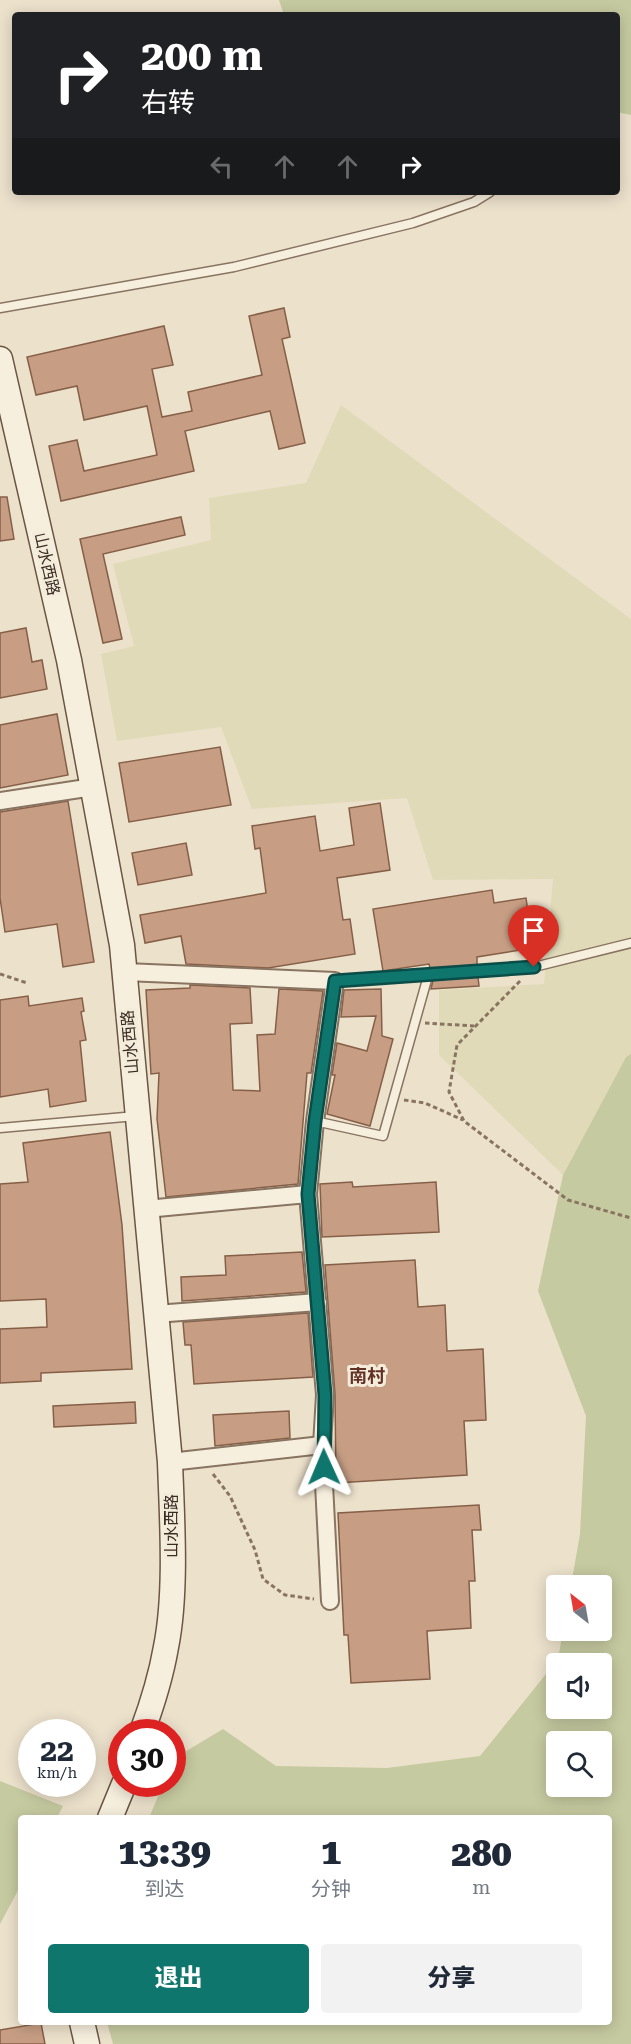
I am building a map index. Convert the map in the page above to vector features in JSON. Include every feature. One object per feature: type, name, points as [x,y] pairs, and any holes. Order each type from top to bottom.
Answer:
[{"type":"street","name":"山水西路","points":[[0,360],[69,660],[122,945],[125,972],[170,1462],[171,1584],[167,1646],[146,1719]]},
{"type":"street","points":[[0,801],[93,787]]},
{"type":"street","points":[[125,972],[335,981],[315,1121],[308,1194],[325,1395],[322,1444],[330,1601]]},
{"type":"street","points":[[146,1209],[308,1194]]},
{"type":"street","points":[[155,1314],[318,1302]]},
{"type":"street","points":[[170,1462],[322,1444]]},
{"type":"street","points":[[111,1815],[119,1797]]},
{"type":"street","points":[[83,2025],[87,2044]]},
{"type":"lane","points":[[0,308],[234,267],[413,223],[474,202],[485,195]]},
{"type":"lane","points":[[335,981],[534,967],[631,943]]},
{"type":"lane","points":[[315,1121],[383,1136],[428,976]]},
{"type":"lane","points":[[0,1128],[137,1116]]},
{"type":"path","points":[[464,1121],[448,1092],[458,1045],[534,967]]},
{"type":"path","points":[[0,974],[27,983]]},
{"type":"path","points":[[415,1023],[474,1026]]},
{"type":"path","points":[[393,1098],[425,1103],[464,1121],[568,1200],[631,1218]]},
{"type":"path","points":[[201,1458],[230,1496],[255,1550],[263,1579],[285,1595],[330,1601]]},
{"type":"shaded area","points":[[341,405],[631,619],[631,1054],[626,1057],[563,1175],[439,1055],[439,990],[544,984],[553,879],[433,880],[407,798],[252,809],[221,727],[117,741],[101,654],[134,646],[113,564],[211,540],[209,498],[306,483]]},
{"type":"green space","points":[[279,0],[631,0],[631,115],[620,113],[620,12],[283,12]]},
{"type":"green space","points":[[631,1054],[631,2044],[113,2044],[108,2025],[612,2025],[612,1815],[150,1815],[158,1797],[186,1797],[186,1751],[223,1729],[276,1766],[387,1768],[480,1756],[546,1674],[546,1719],[612,1719],[612,1653],[559,1653],[561,1641],[612,1641],[612,1575],[573,1575],[580,1534],[586,1416],[538,1291],[563,1175],[626,1057]]},
{"type":"green space","points":[[0,1781],[18,1788],[18,1797],[40,1797],[63,1806],[58,1815],[18,1815],[18,1891],[0,1924]]},
{"type":"building","points":[[284,308],[290,337],[282,339],[305,443],[279,449],[270,411],[185,431],[194,471],[61,501],[49,446],[77,440],[84,471],[157,455],[147,406],[84,420],[77,386],[36,395],[27,357],[164,326],[173,365],[152,369],[162,417],[192,411],[188,392],[262,375],[249,316]]},
{"type":"building","points":[[0,497],[7,497],[14,539],[0,541]]},
{"type":"building","points":[[181,517],[185,535],[103,554],[122,639],[103,643],[80,539]]},
{"type":"building","points":[[26,628],[32,662],[42,660],[47,689],[0,698],[0,633]]},
{"type":"building","points":[[57,714],[68,775],[0,788],[0,725]]},
{"type":"building","points":[[220,747],[231,805],[129,822],[119,763]]},
{"type":"building","points":[[68,801],[94,962],[63,967],[57,924],[5,932],[0,898],[0,812]]},
{"type":"building","points":[[380,803],[390,870],[337,878],[343,920],[350,919],[355,954],[268,968],[186,964],[181,936],[145,943],[140,915],[266,893],[260,848],[255,849],[252,826],[315,816],[320,851],[354,845],[349,808]]},
{"type":"building","points":[[186,843],[192,875],[138,885],[132,853]]},
{"type":"building","points":[[492,890],[494,903],[526,898],[533,948],[477,957],[477,965],[430,968],[429,964],[383,971],[373,909]]},
{"type":"building","points":[[478,977],[479,986],[431,989],[433,980]]},
{"type":"building","points":[[190,985],[250,988],[252,1023],[230,1024],[233,1090],[260,1091],[257,1035],[275,1034],[279,989],[323,991],[311,1073],[307,1073],[298,1184],[166,1197],[157,1119],[159,1073],[151,1074],[146,990],[190,988]]},
{"type":"building","points":[[381,989],[382,1036],[393,1039],[370,1126],[327,1114],[335,1075],[332,1075],[337,1043],[367,1051],[376,1016],[341,1017],[344,990]]},
{"type":"building","points":[[28,996],[29,1006],[82,998],[84,1011],[81,1012],[86,1040],[80,1041],[86,1101],[50,1107],[48,1089],[0,1097],[0,1000]]},
{"type":"building","points":[[110,1132],[122,1225],[132,1369],[41,1373],[41,1381],[0,1383],[0,1329],[47,1327],[46,1299],[0,1301],[0,1184],[28,1182],[23,1143]]},
{"type":"building","points":[[352,1182],[353,1187],[436,1182],[439,1232],[322,1237],[320,1184]]},
{"type":"building","points":[[302,1252],[306,1292],[182,1301],[181,1277],[226,1275],[225,1256]]},
{"type":"building","points":[[415,1260],[418,1307],[445,1305],[447,1351],[483,1349],[486,1420],[464,1421],[467,1475],[336,1483],[335,1394],[325,1265]]},
{"type":"building","points":[[308,1313],[313,1377],[194,1384],[191,1345],[185,1345],[183,1322]]},
{"type":"building","points":[[135,1402],[136,1423],[54,1427],[53,1406]]},
{"type":"building","points":[[289,1411],[290,1438],[215,1446],[213,1415]]},
{"type":"building","points":[[479,1505],[481,1530],[472,1530],[475,1581],[469,1581],[471,1628],[427,1631],[430,1679],[351,1683],[348,1635],[344,1635],[338,1513]]},
{"type":"building","points":[[41,2025],[45,2044],[0,2044],[0,2030]]},
{"type":"district","name":"南村","points":[[367,1375]]},
{"type":"route","points":[[324,1467],[322,1444],[325,1395],[308,1194],[315,1121],[335,981],[534,967]]}]
